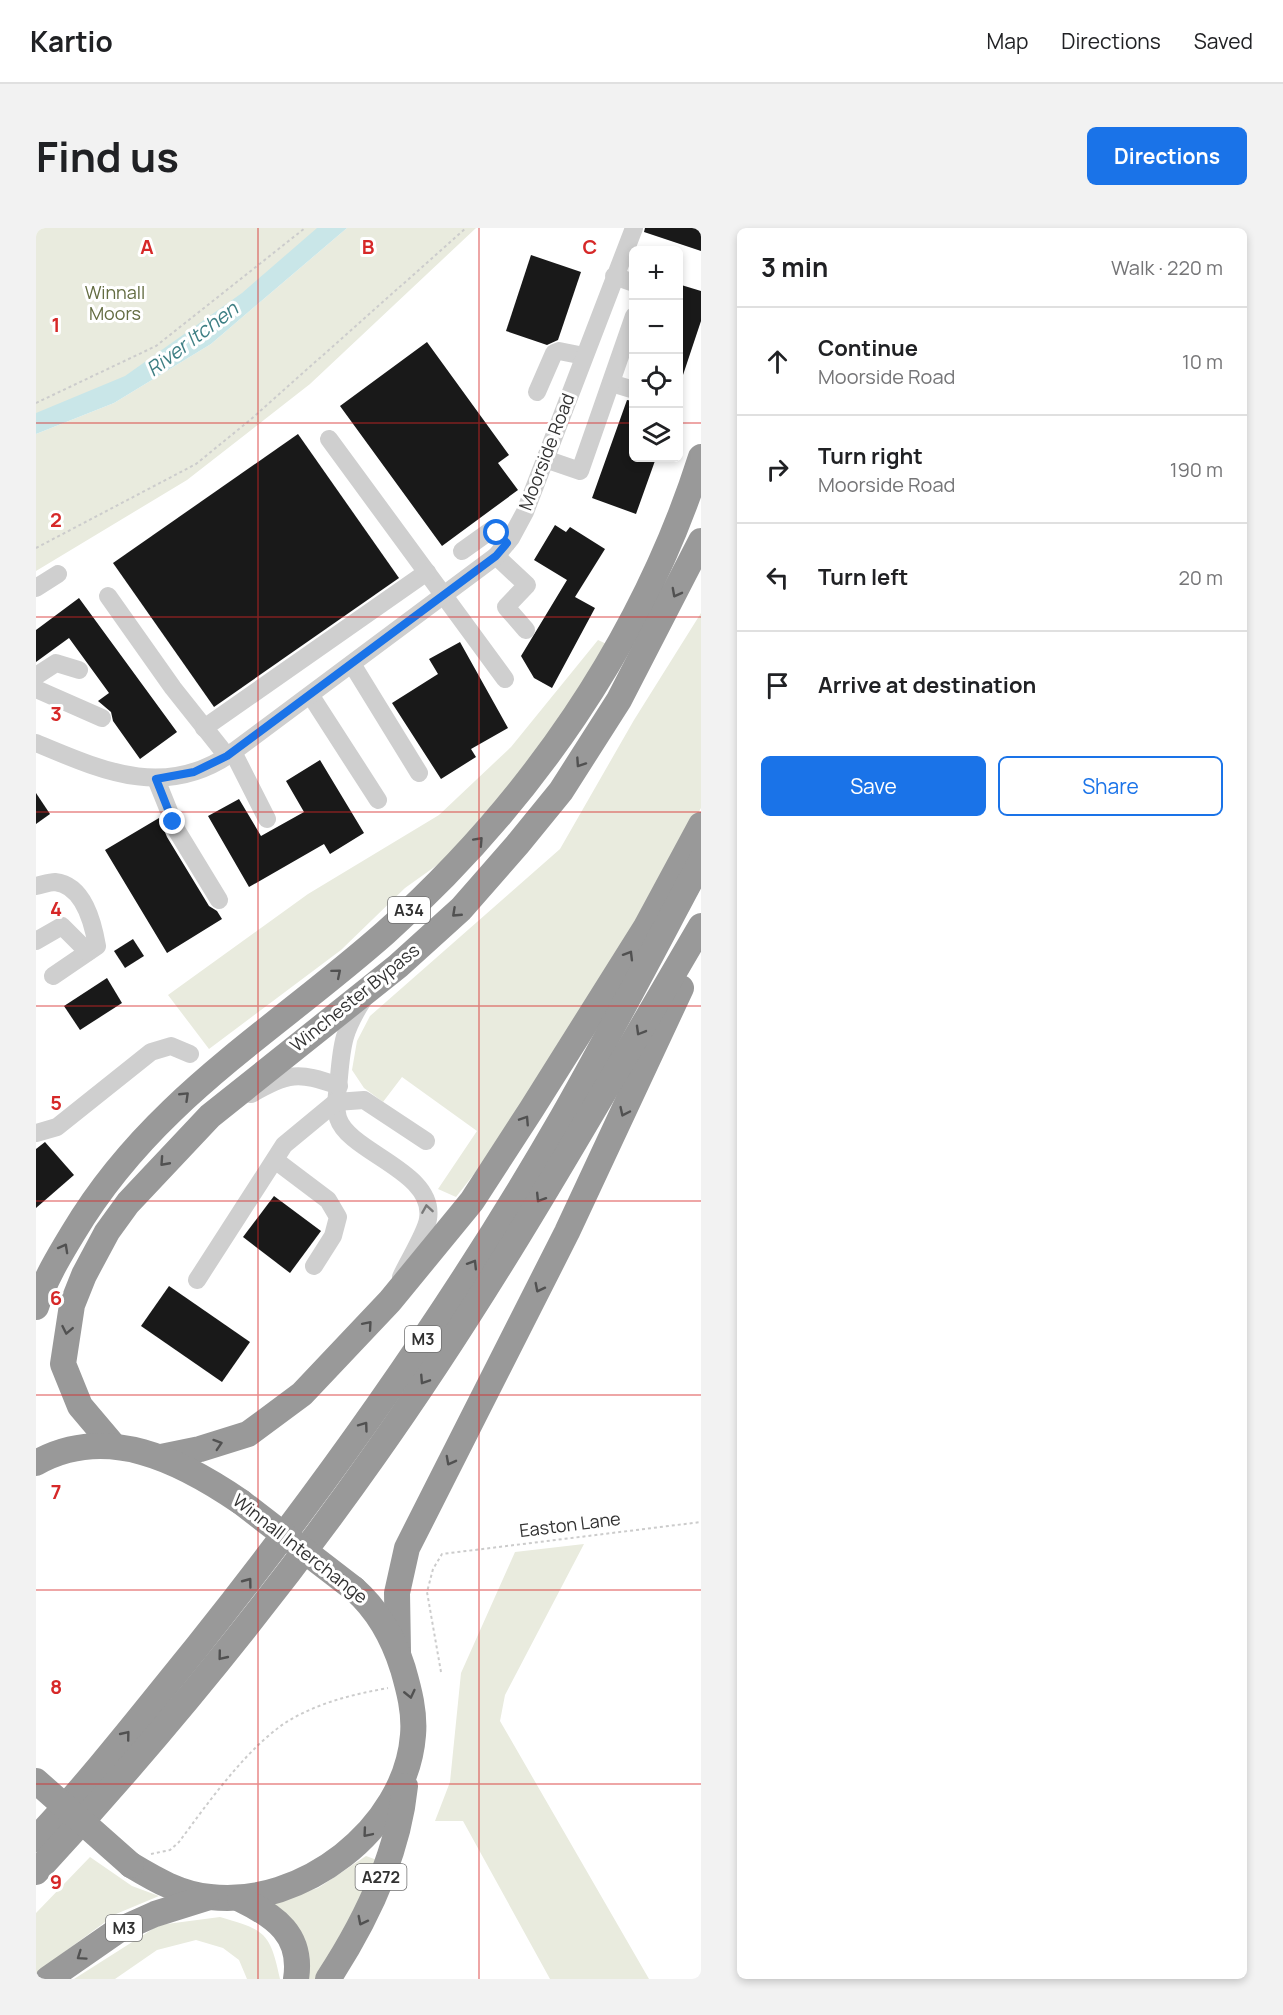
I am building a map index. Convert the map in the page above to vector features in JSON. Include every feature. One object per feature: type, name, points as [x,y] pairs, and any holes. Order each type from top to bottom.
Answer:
[{"type":"highway","name":"Winchester Bypass","points":[[36,1307],[64,1249],[88,1208],[118,1166],[152,1128],[191,1090],[383,934],[433,889],[492,827],[541,764],[621,643],[646,598],[667,552],[701,457]]},
{"type":"highway","name":"Winchester Bypass","points":[[113,1445],[81,1406],[63,1364],[72,1305],[84,1275],[112,1225],[177,1148],[210,1116],[369,990],[461,909],[561,791],[619,700],[701,541]]},
{"type":"highway","points":[[161,1457],[200,1449],[248,1434],[302,1394],[390,1300],[472,1201],[646,927],[701,825]]},
{"type":"highway","name":"M3","points":[[36,1839],[127,1734],[238,1596],[393,1385],[471,1266],[562,1118],[701,861]]},
{"type":"highway","name":"M3","points":[[36,1872],[114,1787],[243,1631],[375,1455],[477,1301],[570,1150],[701,926]]},
{"type":"highway","points":[[398,1652],[397,1593],[407,1548],[567,1232],[701,944]]},
{"type":"highway","name":"Winnall Interchange","points":[[36,1463],[61,1452],[113,1445],[161,1457],[199,1473],[242,1502],[369,1602],[398,1652],[412,1698],[413,1735],[408,1765],[378,1820],[357,1845],[320,1873],[281,1888],[240,1899],[209,1897],[180,1891],[155,1880],[140,1859],[36,1781]]},
{"type":"highway","name":"A272","points":[[328,1979],[375,1896],[404,1804],[408,1765]]},
{"type":"highway","name":"M3","points":[[48,1979],[117,1931],[155,1914],[209,1897]]},
{"type":"highway","points":[[240,1899],[272,1917],[285,1930],[297,1951],[296,1979]]},
{"type":"street","name":"Moorside Road","points":[[36,743],[94,767],[156,779],[194,772],[230,754],[311,696],[501,550],[525,512],[634,228]]},
{"type":"street","points":[[615,276],[629,281]]},
{"type":"street","points":[[545,459],[580,471],[629,328]]},
{"type":"street","points":[[537,392],[554,353],[566,351],[584,356]]},
{"type":"street","points":[[611,383],[629,389]]},
{"type":"street","points":[[329,439],[505,679]]},
{"type":"street","points":[[462,550],[490,531],[497,533],[501,550],[527,585],[506,607],[526,630]]},
{"type":"street","points":[[204,728],[427,572]]},
{"type":"street","points":[[36,588],[58,574]]},
{"type":"street","points":[[108,596],[204,728],[230,754],[267,819]]},
{"type":"street","points":[[36,676],[56,663],[79,670]]},
{"type":"street","points":[[352,664],[419,773]]},
{"type":"street","points":[[36,689],[102,718]]},
{"type":"street","points":[[311,696],[378,800]]},
{"type":"street","points":[[156,779],[177,831],[219,900]]},
{"type":"street","points":[[36,886],[55,882],[69,888],[83,900],[94,930],[97,946],[53,976]]},
{"type":"street","points":[[36,941],[62,926],[88,952]]},
{"type":"street","points":[[338,1109],[342,1038],[369,990]]},
{"type":"street","points":[[36,1133],[57,1128],[151,1052],[171,1046],[190,1054]]},
{"type":"street","points":[[210,1116],[286,1076],[309,1075],[338,1109],[348,1132],[406,1175],[424,1195],[428,1219],[390,1300]]},
{"type":"street","points":[[197,1280],[284,1145],[338,1109],[364,1100],[426,1141]]},
{"type":"street","points":[[275,1160],[328,1200],[339,1217],[333,1236],[314,1266]]},
{"type":"path","points":[[36,403],[156,346],[305,228]]},
{"type":"path","points":[[36,548],[196,464],[250,420],[466,228]]},
{"type":"path","name":"Easton Lane","points":[[441,1672],[427,1592],[433,1569],[442,1554],[701,1522]]},
{"type":"path","points":[[140,1859],[170,1850],[179,1842],[230,1777],[253,1752],[293,1718],[343,1696],[392,1688]]},
{"type":"green space","name":"Winnall Moors","points":[[36,228],[332,228],[144,376],[36,426]]},
{"type":"green space","points":[[347,228],[476,228],[310,384],[187,480],[36,571],[36,434],[114,403],[211,344]]},
{"type":"green space","points":[[701,613],[701,808],[626,949],[499,1142],[456,1197],[438,1189],[477,1131],[402,1077],[383,1102],[364,1088],[352,1070],[357,1041],[370,1016],[560,849],[634,720]]},
{"type":"green space","points":[[598,640],[613,647],[468,843],[405,888],[341,950],[209,1049],[168,995],[308,894],[439,815],[511,747]]},
{"type":"green space","points":[[584,1544],[505,1695],[500,1721],[649,1979],[550,1979],[463,1821],[435,1821],[450,1782],[461,1673],[515,1552]]},
{"type":"green space","points":[[366,1856],[377,1860],[371,1881],[318,1979],[308,1979],[307,1956],[298,1937],[270,1903],[318,1888]]},
{"type":"green space","points":[[90,1857],[132,1886],[159,1896],[116,1914],[36,1973],[36,1913]]},
{"type":"green space","points":[[220,1917],[247,1926],[263,1935],[273,1951],[280,1979],[247,1979],[239,1960],[223,1948],[196,1940],[157,1950],[115,1979],[74,1979],[159,1925]]},
{"type":"water","name":"River Itchen","points":[[317,228],[347,228],[211,344],[114,403],[36,434],[36,413],[125,376],[242,293]]},
{"type":"building","points":[[645,228],[701,228],[701,251],[644,232]]},
{"type":"building","points":[[531,255],[581,272],[558,340],[547,345],[506,331]]},
{"type":"building","points":[[683,286],[701,291],[701,321],[683,375]]},
{"type":"building","points":[[427,342],[509,455],[498,463],[518,490],[442,546],[340,406]]},
{"type":"building","points":[[627,400],[629,400],[629,462],[655,462],[636,514],[592,498]]},
{"type":"building","points":[[298,434],[399,578],[214,707],[113,563]]},
{"type":"building","points":[[555,525],[566,532],[570,527],[605,549],[575,597],[595,608],[552,688],[534,678],[521,656],[567,580],[534,560]]},
{"type":"building","points":[[79,598],[177,732],[140,759],[113,721],[111,712],[98,701],[109,693],[69,638],[36,662],[36,630]]},
{"type":"building","points":[[460,642],[508,728],[471,749],[476,757],[441,779],[392,703],[438,674],[429,659]]},
{"type":"building","points":[[320,760],[364,833],[330,854],[324,844],[249,887],[208,816],[239,799],[261,836],[304,812],[286,781]]},
{"type":"building","points":[[36,793],[50,814],[36,824]]},
{"type":"building","points":[[159,818],[167,837],[209,906],[217,911],[222,919],[167,953],[105,850]]},
{"type":"building","points":[[133,939],[144,956],[125,968],[114,951]]},
{"type":"building","points":[[107,978],[122,1003],[80,1030],[64,1006]]},
{"type":"building","points":[[45,1142],[74,1175],[36,1208],[36,1149]]},
{"type":"building","points":[[274,1196],[321,1231],[290,1273],[243,1237]]},
{"type":"building","points":[[169,1286],[250,1342],[222,1382],[141,1326]]},
{"type":"route","points":[[173,822],[156,779],[194,772],[227,756],[311,696],[496,556],[507,543],[497,533]]}]
